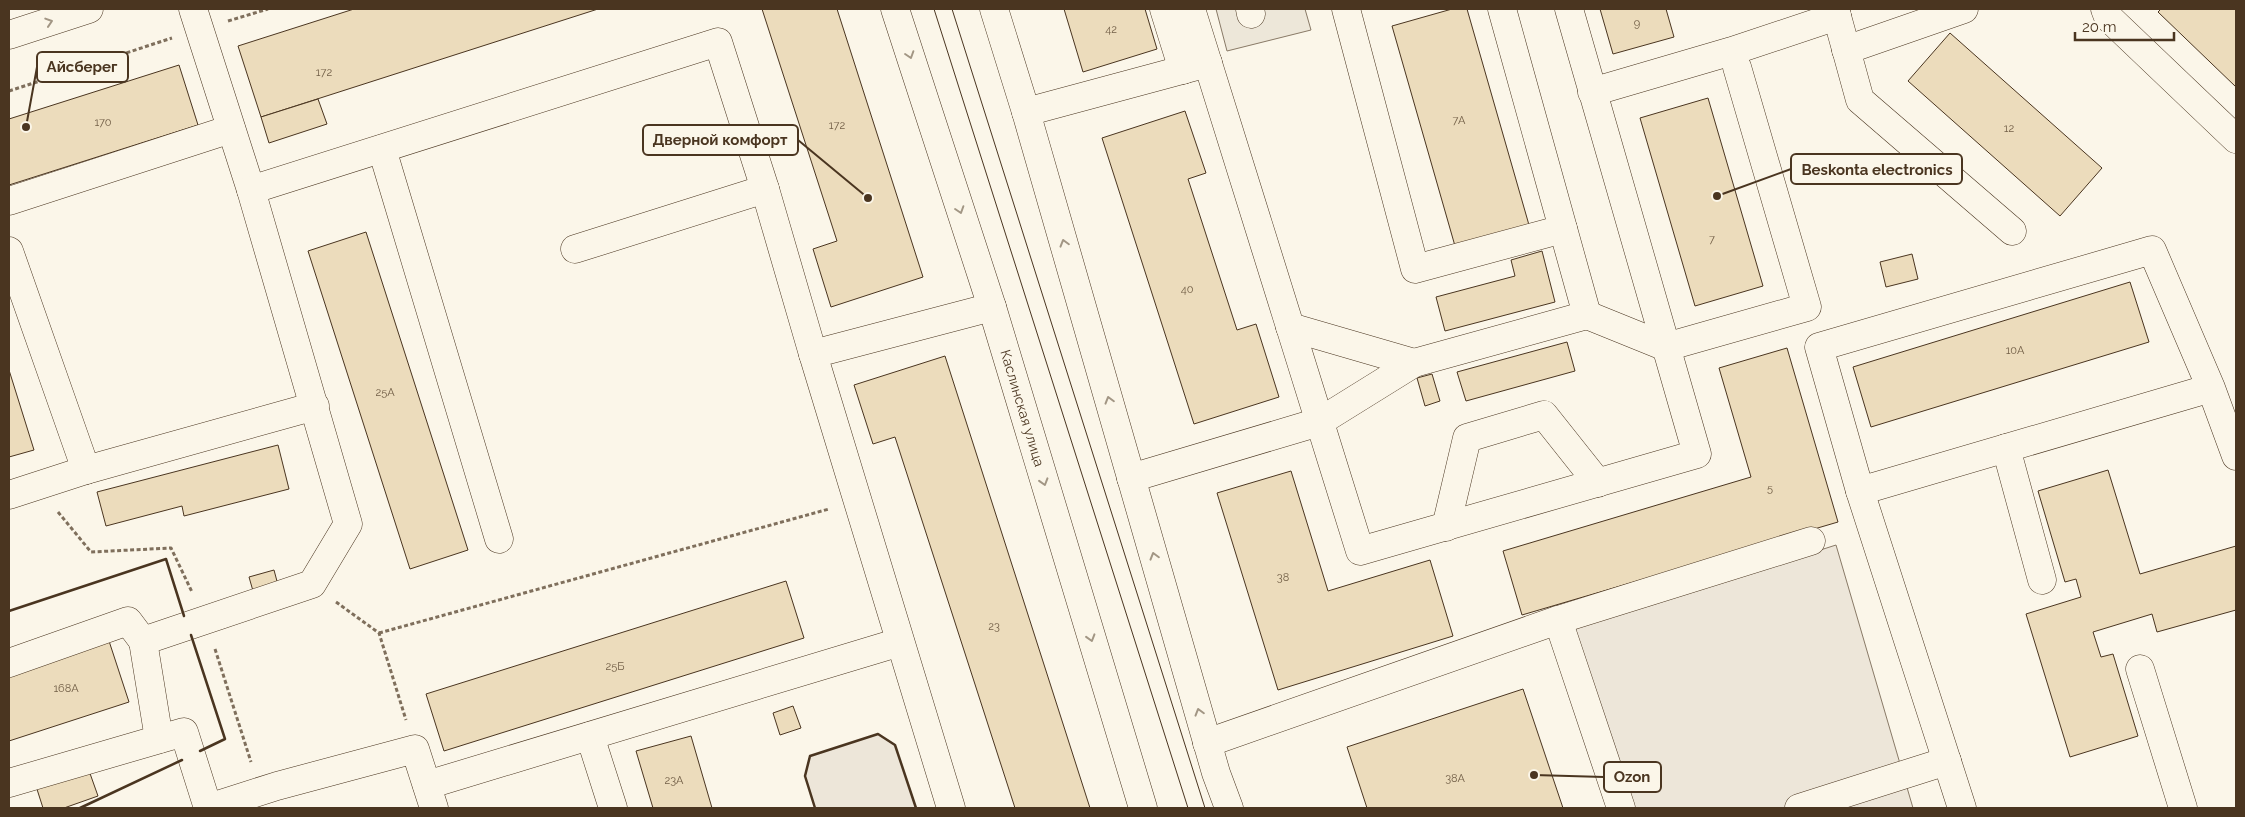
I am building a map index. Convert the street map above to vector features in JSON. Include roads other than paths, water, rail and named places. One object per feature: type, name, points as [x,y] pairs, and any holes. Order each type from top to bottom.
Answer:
[{"type":"main road","points":[[9,35],[89,9]]},
{"type":"main road","name":"Каслинская улица","points":[[895,9],[992,307],[1143,808]]},
{"type":"main road","points":[[994,9],[1026,112],[1207,743],[1229,808]]},
{"type":"main road","points":[[1164,9],[1195,67],[1290,327],[1360,551],[1697,454],[1569,9]]},
{"type":"main road","points":[[1191,9],[1195,67]]},
{"type":"main road","points":[[1346,9],[1415,269],[1564,230]]},
{"type":"main road","points":[[1502,9],[1586,315]]},
{"type":"main road","points":[[1846,50],[1964,9]]},
{"type":"main road","points":[[2105,9],[2108,17],[2236,139]]},
{"type":"main road","points":[[1592,92],[1732,51],[1836,13],[1860,100],[2012,231]]},
{"type":"main road","points":[[144,641],[312,584],[348,524],[251,190],[196,19]]},
{"type":"main road","points":[[251,190],[718,42],[765,189],[813,354],[951,808]]},
{"type":"main road","points":[[1026,112],[1195,67]]},
{"type":"main road","points":[[1131,478],[1319,422],[1414,363],[1586,315],[1666,348],[1807,307],[1737,67]]},
{"type":"main road","points":[[9,201],[231,129]]},
{"type":"main road","points":[[382,148],[499,539]]},
{"type":"main road","points":[[575,248],[765,189]]},
{"type":"main road","points":[[1962,808],[1860,491],[1819,347],[2152,250],[2211,388],[2236,456]]},
{"type":"main road","points":[[9,251],[86,470]]},
{"type":"main road","points":[[813,354],[992,307]]},
{"type":"main road","points":[[1290,327],[1414,363]]},
{"type":"main road","points":[[1860,491],[2211,388]]},
{"type":"main road","points":[[9,495],[86,470],[315,406]]},
{"type":"main road","points":[[1446,527],[1467,438],[1544,415],[1598,483]]},
{"type":"main road","points":[[2006,448],[2042,580]]},
{"type":"main road","points":[[1207,743],[1558,620],[1811,541]]},
{"type":"main road","points":[[1558,620],[1621,808]]},
{"type":"main road","points":[[9,663],[128,621],[144,641],[159,739]]},
{"type":"main road","points":[[9,783],[184,732],[208,808],[281,797],[415,749],[430,796],[590,736],[900,642]]},
{"type":"main road","points":[[2140,669],[2183,808]]},
{"type":"main road","points":[[590,736],[613,808]]},
{"type":"main road","points":[[1799,808],[1947,761]]},
{"type":"tram line","points":[[934,9],[1188,808]]},
{"type":"tram line","points":[[952,9],[1205,808]]},
{"type":"place","name":"Айсберег","points":[[26,127]]},
{"type":"place","name":"Beskonta electronics","points":[[1717,196]]},
{"type":"place","name":"Дверной комфорт","points":[[868,198]]},
{"type":"place","name":"Ozon","points":[[1534,775]]}]
